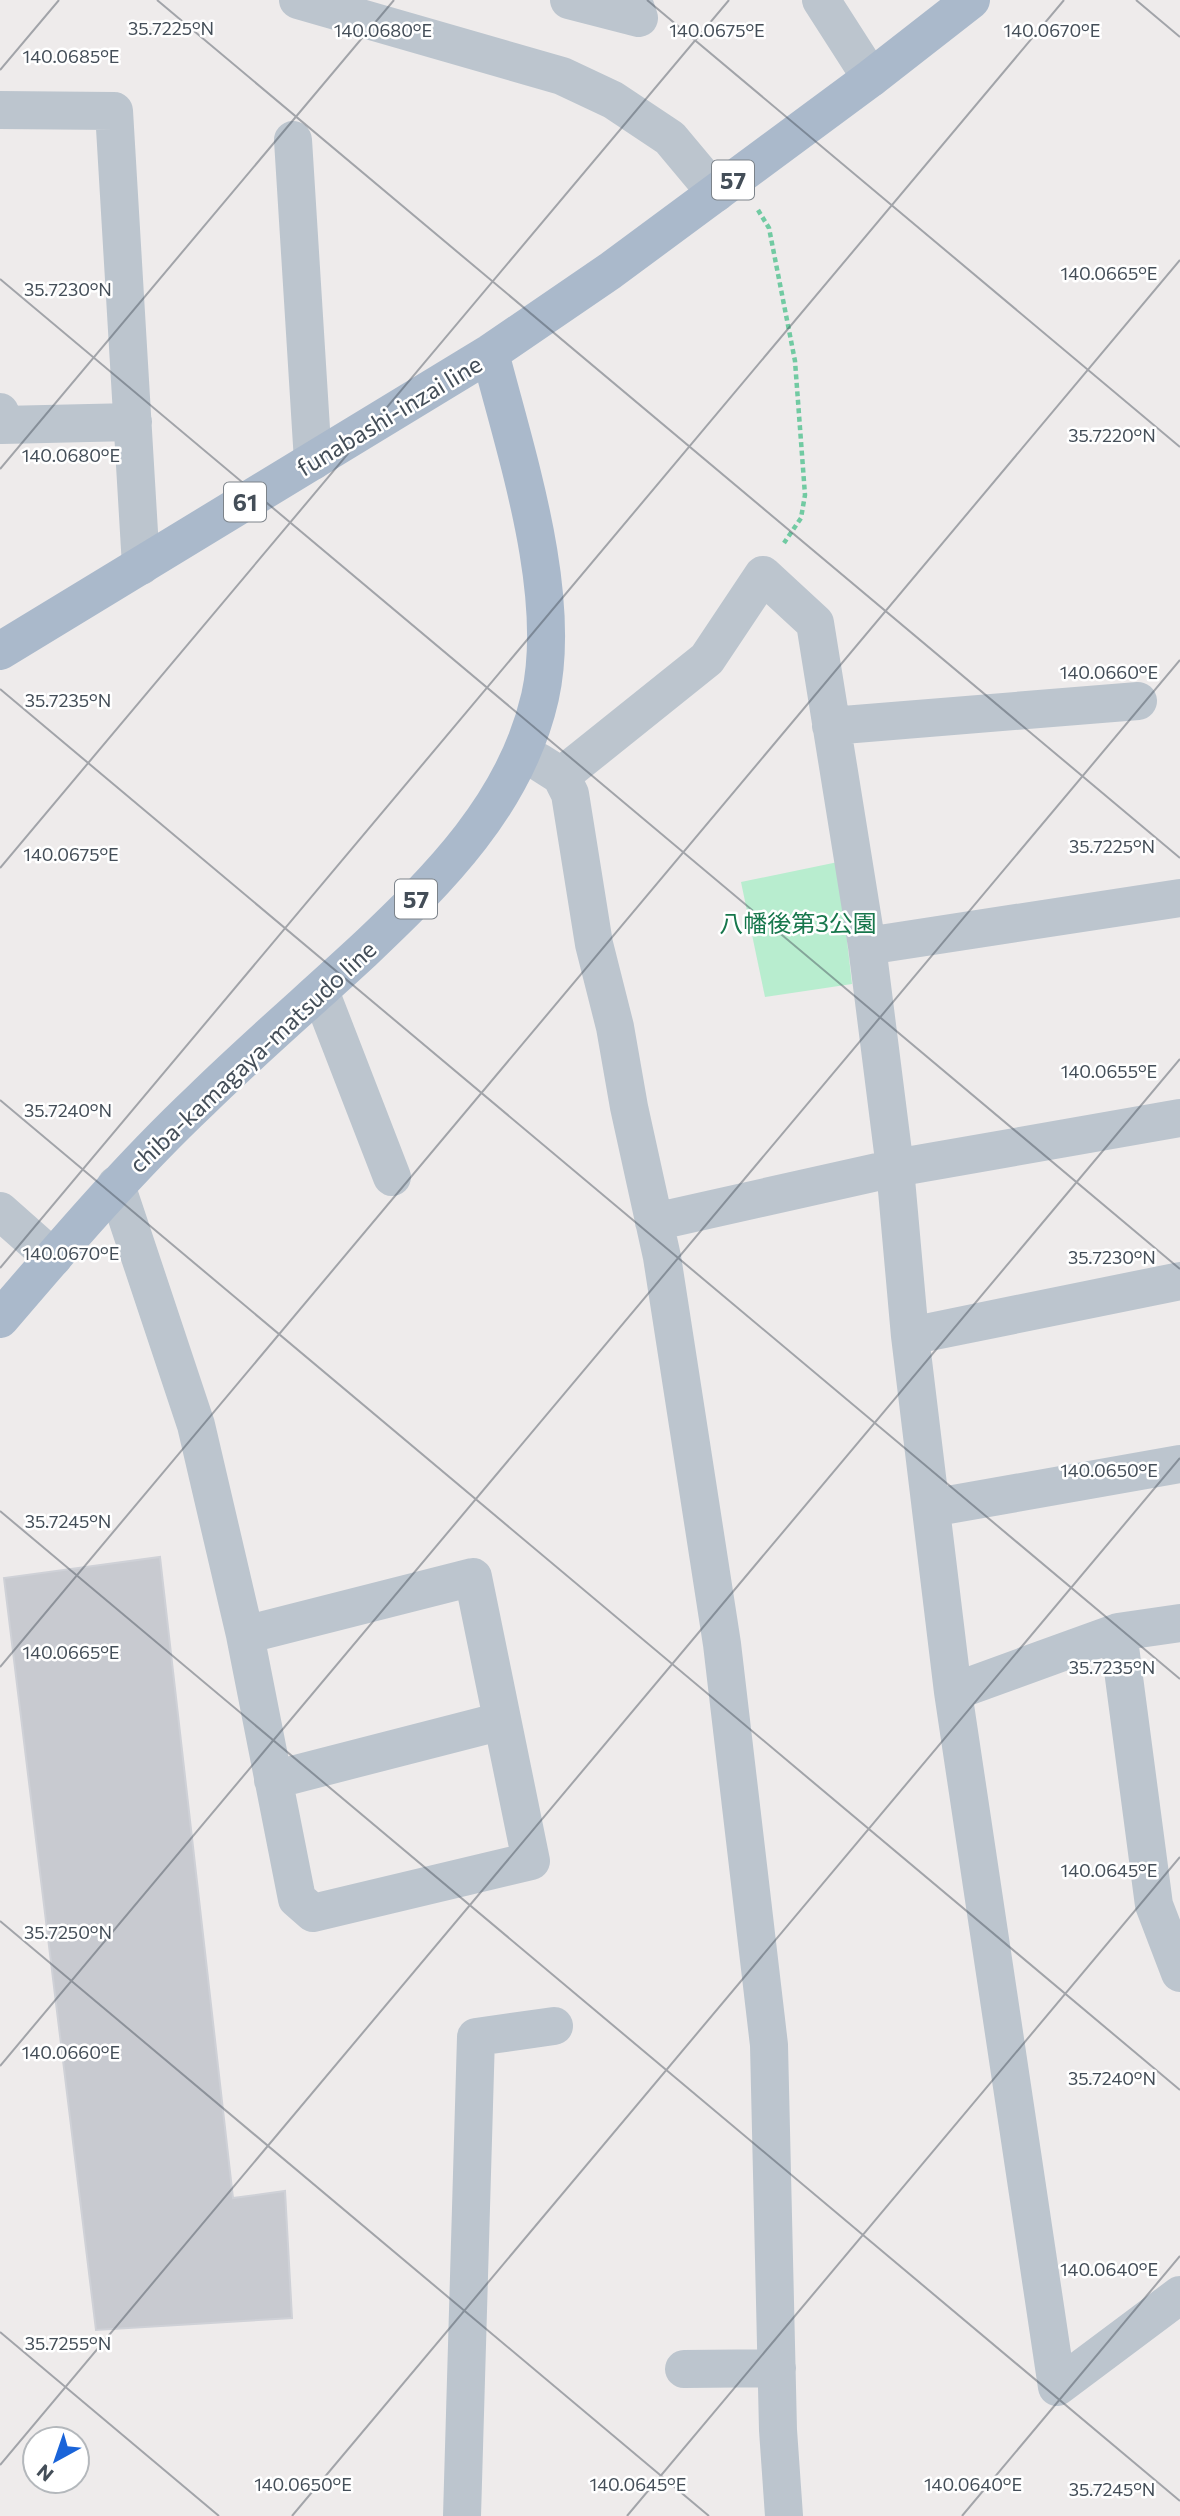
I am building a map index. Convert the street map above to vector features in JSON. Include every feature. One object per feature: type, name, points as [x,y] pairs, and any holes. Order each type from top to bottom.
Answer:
[{"type":"main road","name":"57","points":[[490,353],[610,271],[871,78],[971,0]]},
{"type":"main road","name":"funabashi-inzai line","points":[[0,651],[490,353]]},
{"type":"main road","name":"chiba-kamagaya-matsudo line","points":[[0,1318],[116,1185],[201,1099],[320,991],[447,868],[493,809],[522,752],[540,696],[547,639],[544,589],[529,508],[490,353]]},
{"type":"street","points":[[298,0],[572,80],[613,100],[670,138],[727,184]]},
{"type":"street","points":[[569,0],[639,18],[633,0]]},
{"type":"street","points":[[821,0],[871,78]]},
{"type":"street","points":[[0,110],[114,111],[141,566]]},
{"type":"street","points":[[293,141],[313,461]]},
{"type":"street","points":[[0,412],[2,425],[133,422]]},
{"type":"street","points":[[561,776],[706,659],[763,575],[815,623],[867,946],[895,1168],[910,1336],[953,1692],[1057,2387],[1180,2295]]},
{"type":"street","points":[[831,726],[1138,701]]},
{"type":"street","points":[[522,752],[561,776],[570,794],[594,944],[615,1027],[629,1107],[662,1256],[722,1644],[769,2045],[777,2368],[784,2516]]},
{"type":"street","points":[[867,946],[1180,898]]},
{"type":"street","points":[[320,991],[392,1177]]},
{"type":"street","points":[[654,1222],[895,1168],[1179,1122]]},
{"type":"street","points":[[116,1185],[196,1425],[245,1636],[297,1899],[313,1913],[531,1861],[472,1577],[245,1636]]},
{"type":"street","points":[[0,1211],[53,1258]]},
{"type":"street","points":[[910,1336],[1180,1281]]},
{"type":"street","points":[[931,1508],[1180,1464]]},
{"type":"street","points":[[953,1692],[1118,1632],[1180,1623]]},
{"type":"street","points":[[1118,1632],[1154,1905],[1180,1973]]},
{"type":"street","points":[[273,1780],[502,1721]]},
{"type":"street","points":[[462,2516],[476,2037],[554,2026]]},
{"type":"street","points":[[684,2370],[777,2368]]},
{"type":"path","points":[[727,184],[769,228],[795,361],[805,495],[801,518],[763,575]]},
{"type":"green space","name":"八幡後第3公園","points":[[838,862],[852,984],[765,997],[741,882]]},
{"type":"building","points":[[160,1557],[233,2198],[285,2191],[292,2318],[96,2330],[4,1578]]}]
